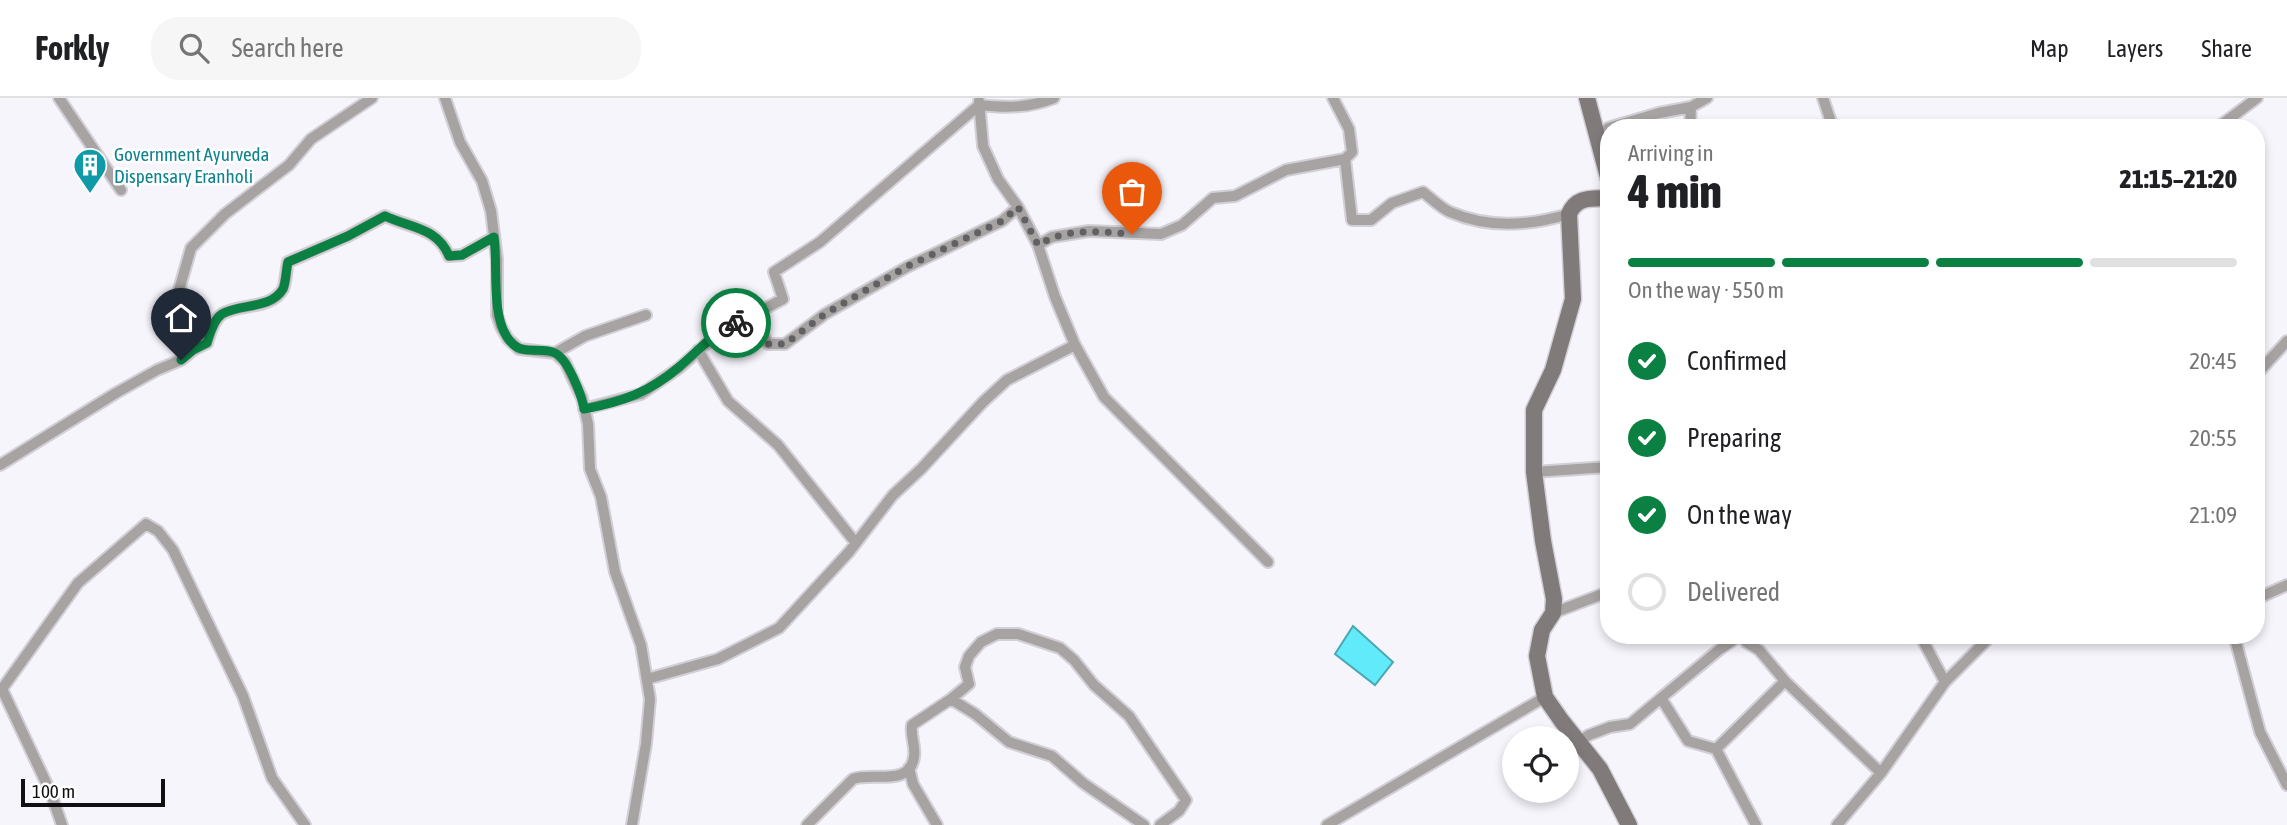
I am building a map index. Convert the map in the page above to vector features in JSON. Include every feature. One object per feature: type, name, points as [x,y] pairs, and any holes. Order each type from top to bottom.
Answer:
[{"type":"main road","points":[[1587,98],[1600,122]]},
{"type":"main road","points":[[1566,726],[1545,697],[1537,656],[1542,631],[1553,613],[1555,599],[1543,541],[1534,472],[1534,410],[1553,370],[1573,299],[1569,214],[1574,204],[1579,201],[1600,199]]},
{"type":"main road","points":[[1579,743],[1600,769],[1629,825]]},
{"type":"street","points":[[60,98],[121,190]]},
{"type":"street","points":[[207,343],[177,297],[191,248],[225,214],[289,165],[311,139],[372,98]]},
{"type":"street","points":[[445,98],[460,142],[482,181],[491,211],[497,258],[497,315],[508,340],[519,349],[555,353],[585,337],[646,315]]},
{"type":"street","points":[[979,101],[1010,108],[1042,103],[1054,98]]},
{"type":"street","points":[[1038,245],[1052,236],[1089,231],[1161,234],[1182,225],[1213,198],[1235,196],[1286,170],[1345,159],[1352,152],[1349,129],[1333,98]]},
{"type":"street","points":[[1638,119],[1691,107],[1707,98]]},
{"type":"street","points":[[1823,98],[1830,119]]},
{"type":"street","points":[[2229,119],[2257,98]]},
{"type":"street","points":[[979,101],[983,146],[998,179],[1018,207],[1038,245],[1055,297],[1075,345],[1104,397],[1268,562]]},
{"type":"street","points":[[584,409],[641,394],[679,368],[722,330],[783,299],[775,272],[820,242],[979,101]]},
{"type":"street","points":[[1690,119],[1691,107]]},
{"type":"street","points":[[1345,159],[1352,220],[1371,220],[1392,203],[1423,192],[1448,211],[1490,225],[1536,221],[1569,214]]},
{"type":"street","points":[[752,316],[768,344],[785,344],[848,300],[942,248],[1002,221],[1018,207]]},
{"type":"street","points":[[0,465],[116,393],[157,369],[181,360],[207,343],[212,327],[221,314],[262,304],[277,295],[284,288],[288,262],[348,236],[385,216],[436,237],[444,244],[449,256],[462,255],[494,237]]},
{"type":"street","points":[[2265,365],[2287,341]]},
{"type":"street","points":[[646,679],[718,659],[779,628],[849,552],[893,495],[1007,380],[1075,345]]},
{"type":"street","points":[[698,349],[728,401],[778,445],[855,542]]},
{"type":"street","points":[[555,353],[565,362],[582,398],[588,424],[590,469],[600,497],[615,572],[640,645],[650,699],[632,825]]},
{"type":"street","points":[[1534,472],[1600,468]]},
{"type":"street","points":[[62,825],[50,791],[2,689],[78,583],[146,524],[158,531],[173,550],[243,696],[272,778],[306,825]]},
{"type":"street","points":[[2265,595],[2287,585]]},
{"type":"street","points":[[1553,613],[1600,595]]},
{"type":"street","points":[[807,825],[853,779],[862,776],[894,778],[909,768],[914,761],[915,749],[911,735],[912,724],[969,684],[965,667],[969,656],[981,642],[997,634],[1018,634],[1059,648],[1074,660],[1094,685],[1129,716],[1186,800],[1179,811],[1160,825]]},
{"type":"street","points":[[1579,741],[1610,727],[1630,724],[1728,644]]},
{"type":"street","points":[[1748,644],[1759,650],[1785,681],[1881,773]]},
{"type":"street","points":[[1925,644],[1945,682]]},
{"type":"street","points":[[1837,825],[1881,773],[1945,682],[1983,644]]},
{"type":"street","points":[[2236,644],[2260,733],[2287,785]]},
{"type":"street","points":[[1716,749],[1785,681]]},
{"type":"street","points":[[1327,825],[1343,822],[1545,697]]},
{"type":"street","points":[[1661,698],[1688,741],[1716,749],[1756,825]]},
{"type":"street","points":[[951,699],[975,714],[1009,742],[1052,756],[1083,783],[1144,825]]},
{"type":"street","points":[[909,768],[913,784],[937,825]]},
{"type":"water","points":[[1353,626],[1393,662],[1375,685],[1335,654]]},
{"type":"way so far","points":[[736,323],[752,316],[768,344],[785,344],[825,314],[942,248],[1002,221],[1018,207],[1038,245],[1052,236],[1089,231],[1132,234]]},
{"type":"place","name":"Government Ayurveda Dispensary Eranholi","points":[[90,195]]},
{"type":"route","points":[[181,360],[207,343],[212,327],[221,314],[262,304],[277,295],[284,288],[288,262],[348,236],[385,216],[436,237],[444,244],[449,256],[462,255],[494,237],[497,258],[497,315],[501,327],[508,340],[519,349],[555,353],[565,362],[582,398],[584,409],[641,394],[679,368],[722,330],[736,323]]}]
